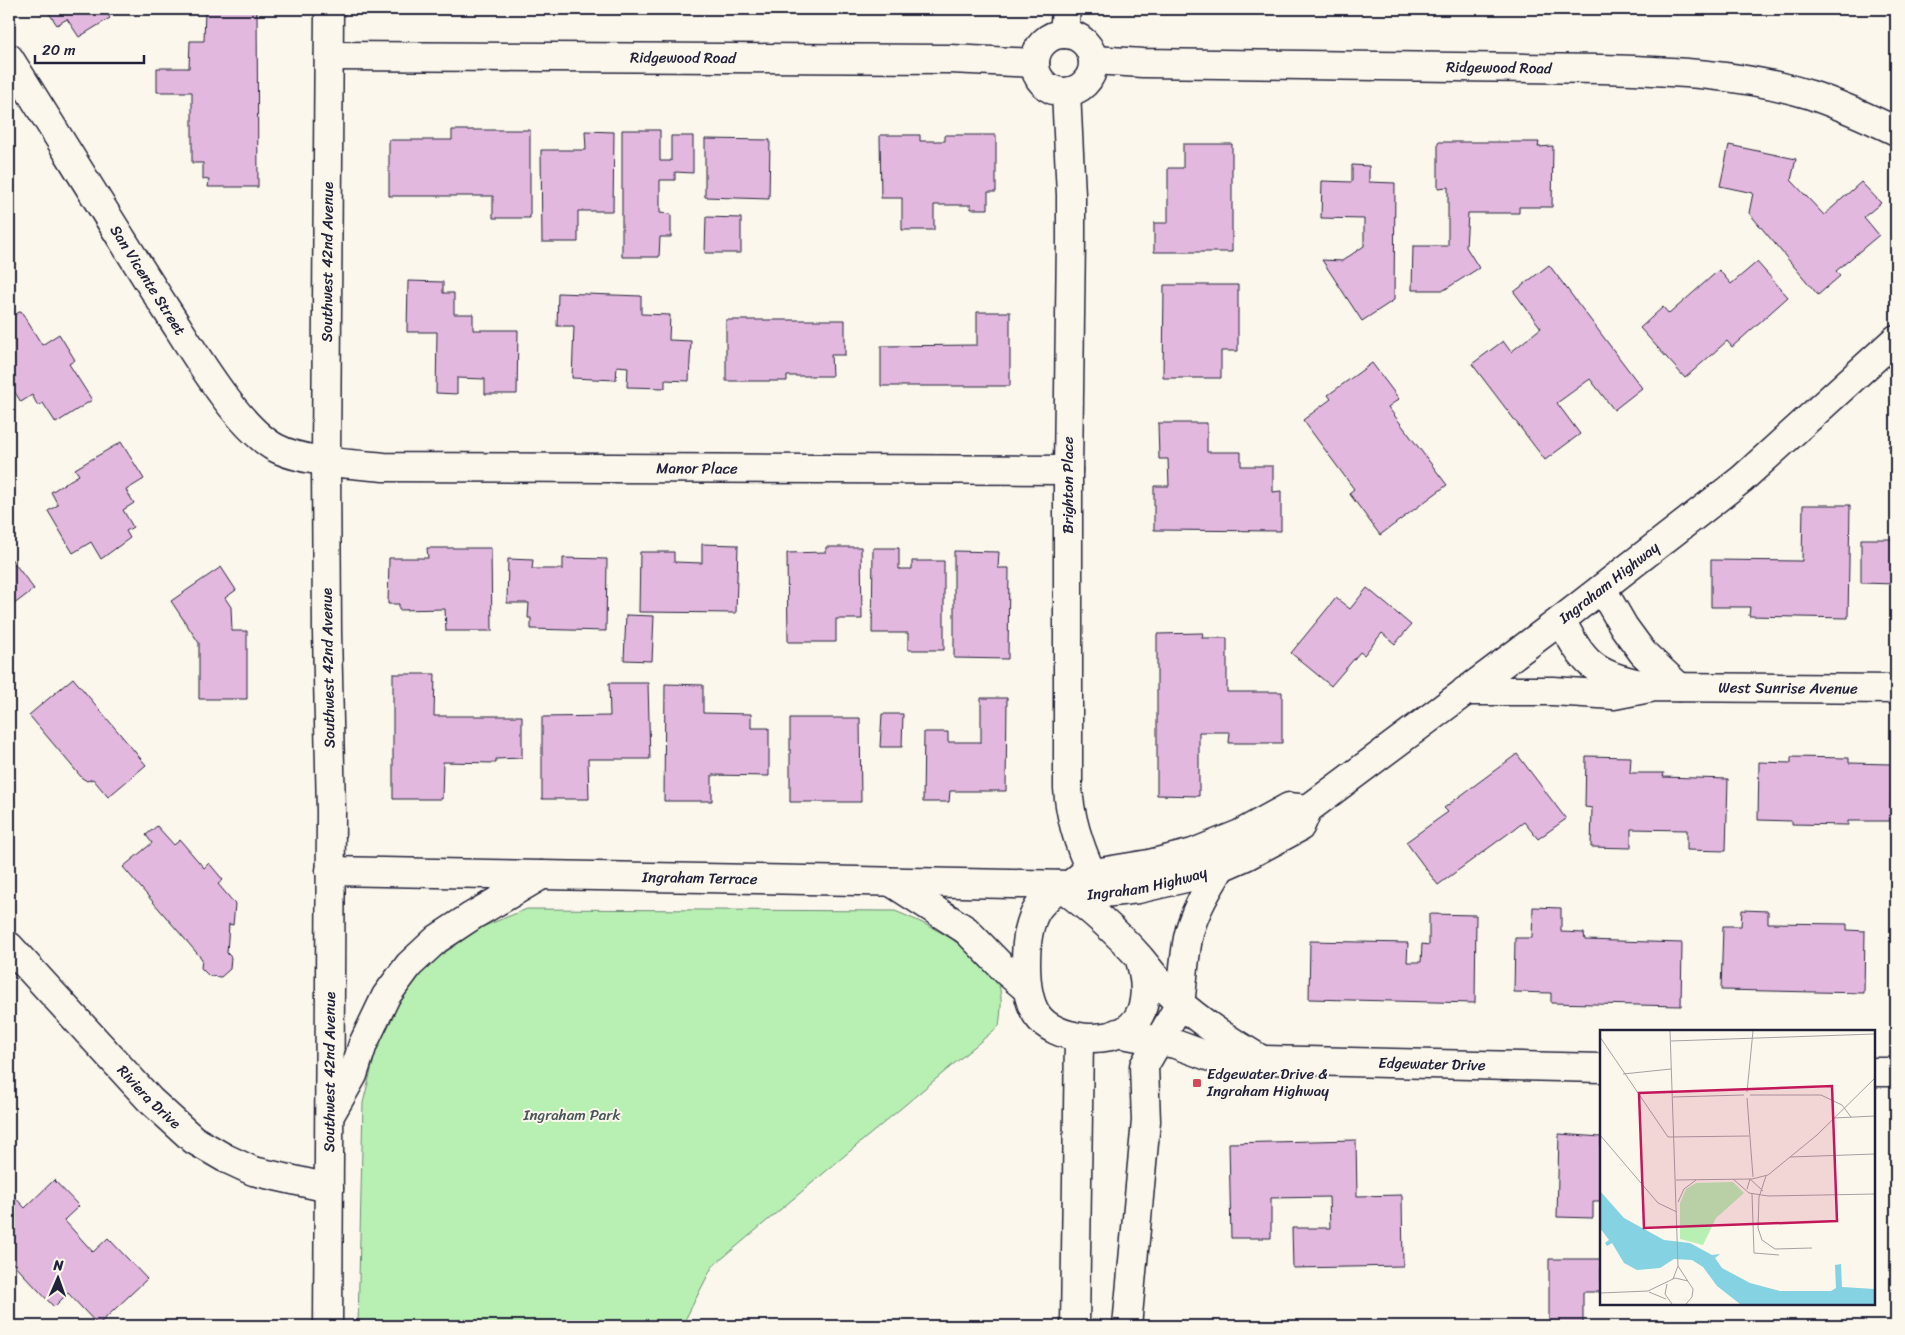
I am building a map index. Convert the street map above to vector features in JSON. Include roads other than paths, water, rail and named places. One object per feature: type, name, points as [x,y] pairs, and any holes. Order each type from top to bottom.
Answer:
[{"type":"street","name":"Southwest 42nd Avenue","points":[[328,1326],[330,871],[326,461],[329,9]]},
{"type":"street","points":[[1065,21],[1077,37],[1085,42],[1091,50],[1094,60],[1093,68],[1084,85],[1076,90],[1066,92],[1056,91],[1040,80],[1035,63],[1036,53],[1042,44],[1065,21]]},
{"type":"street","name":"Ridgewood Road","points":[[329,56],[950,59],[1035,63]]},
{"type":"street","name":"San Vicente Street","points":[[9,58],[172,318],[233,406],[257,434],[276,448],[326,461]]},
{"type":"street","name":"Ridgewood Road","points":[[1094,60],[1143,63],[1602,69],[1673,72],[1732,79],[1797,92],[1838,105],[1896,131]]},
{"type":"street","name":"Brighton Place","points":[[1066,92],[1071,195],[1068,470],[1068,788],[1069,804],[1078,842],[1074,881]]},
{"type":"street","name":"Ingraham Highway","points":[[1308,809],[1289,807],[1240,834],[1193,853],[1074,881],[1086,895],[1118,892],[1163,884],[1221,867],[1300,827],[1308,809],[1602,589],[1742,479],[1896,339]]},
{"type":"street","name":"Manor Place","points":[[326,461],[384,467],[1068,470]]},
{"type":"street","points":[[1602,589],[1624,626],[1667,687]]},
{"type":"street","name":"West Sunrise Avenue","points":[[1561,620],[1575,648],[1590,664],[1617,680],[1667,687],[1896,689]]},
{"type":"street","name":"West Sunrise Avenue","points":[[1465,691],[1553,691],[1614,695],[1667,687]]},
{"type":"street","points":[[1126,1326],[1146,1121],[1144,1066],[1180,1004],[1185,954],[1194,918],[1221,867]]},
{"type":"street","name":"Ingraham Terrace","points":[[330,871],[892,882],[1074,881]]},
{"type":"street","points":[[329,1117],[353,1075],[363,1044],[386,996],[409,965],[437,939],[542,875]]},
{"type":"street","points":[[1139,957],[1145,982],[1142,1007],[1131,1027],[1117,1034],[1094,1038],[1079,1038],[1066,1034],[1041,1021],[1036,1013],[1027,989],[1026,959],[1032,920],[1038,908],[1074,881],[1108,924],[1139,957],[1180,1004],[1228,1039],[1262,1060]]},
{"type":"street","points":[[892,882],[966,930],[1007,972],[1027,989]]},
{"type":"street","name":"Riviera Drive","points":[[9,946],[150,1100],[194,1140],[225,1158],[253,1170],[329,1188]]},
{"type":"street","points":[[1117,1034],[1144,1066]]},
{"type":"street","name":"Edgewater Drive","points":[[1117,1034],[1159,1040],[1216,1059],[1236,1062],[1262,1060],[1600,1068]]},
{"type":"street","points":[[1075,1326],[1079,1038]]},
{"type":"street","points":[[1875,1072],[1896,1072]]},
{"type":"place","name":"Edgewater Drive & Ingraham Highway","points":[[1197,1083]]},
{"type":"park label","name":"Ingraham Park","points":[[572,1115]]}]
